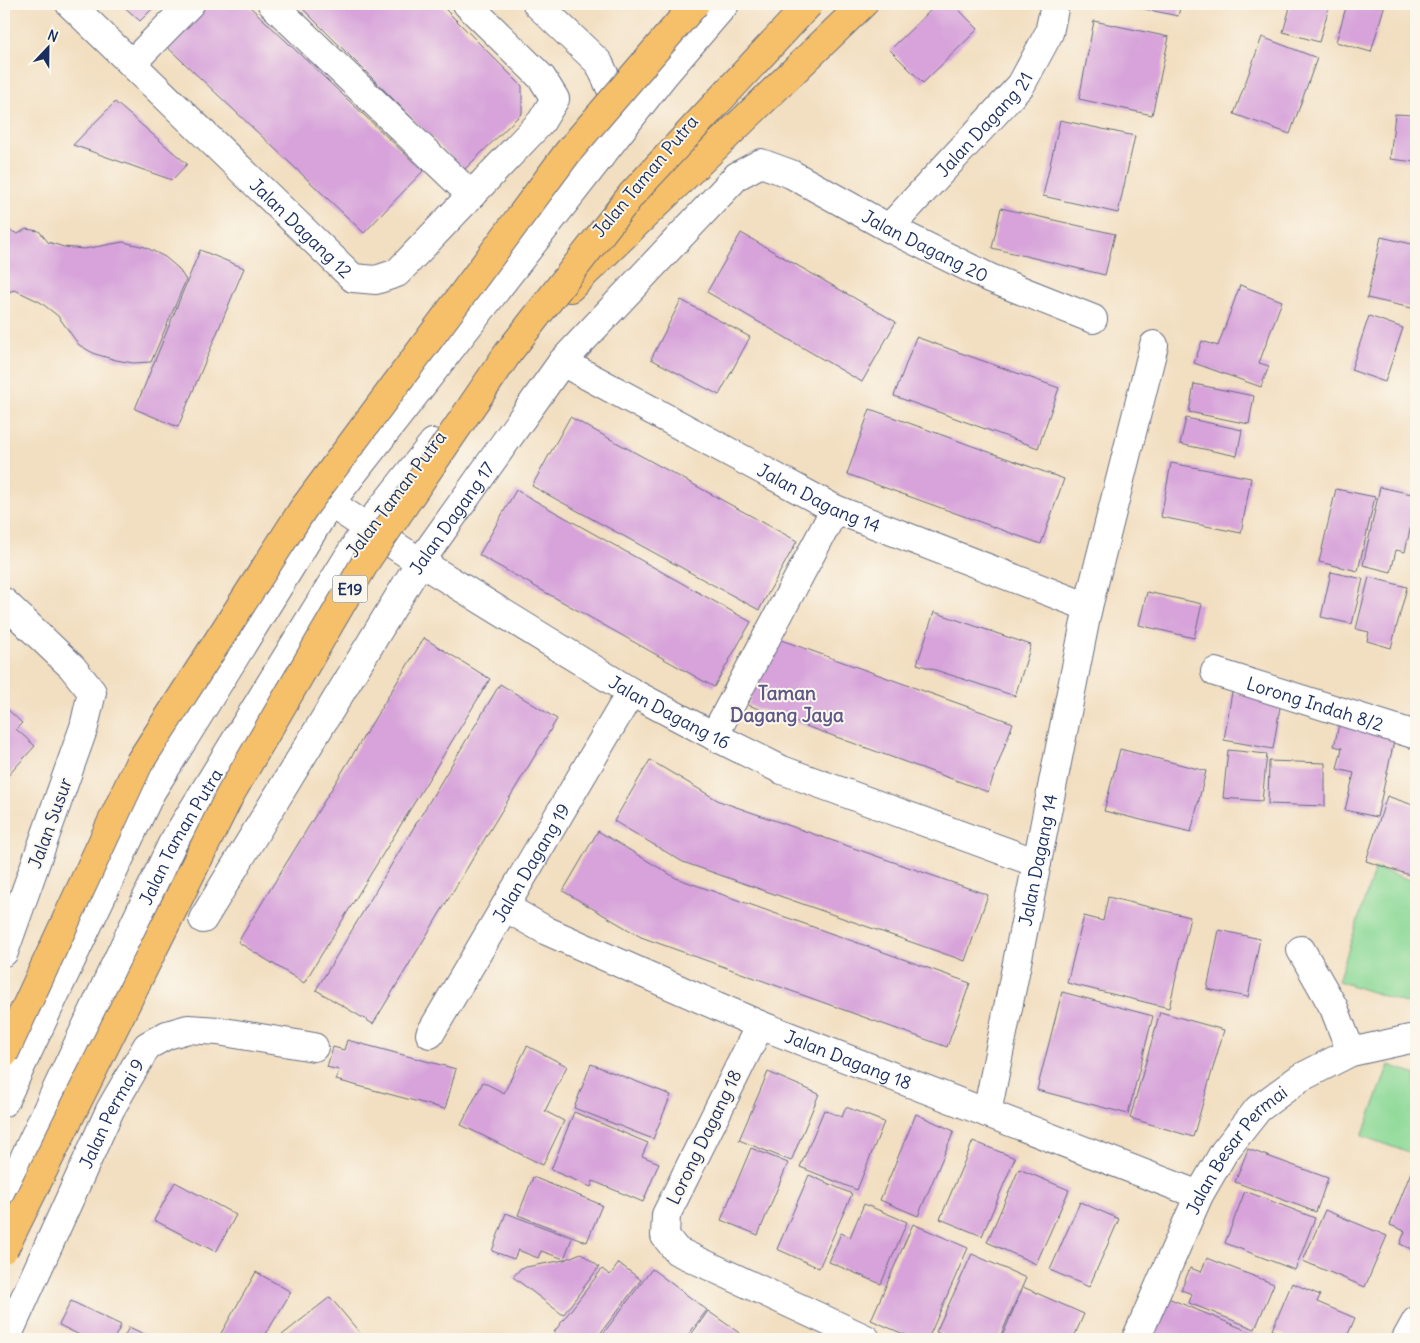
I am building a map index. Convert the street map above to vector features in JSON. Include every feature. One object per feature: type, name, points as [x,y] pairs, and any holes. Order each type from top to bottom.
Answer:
[{"type":"highway","points":[[4,1054],[139,763],[303,509],[568,152],[695,4]]},
{"type":"highway","name":"E19","points":[[4,1249],[230,795],[368,558],[508,353],[632,194],[809,4]]},
{"type":"highway","points":[[840,26],[858,4]]},
{"type":"highway","points":[[506,350],[863,4]]},
{"type":"street","name":"Jalan Dagang 12","points":[[70,4],[353,278],[376,280],[397,273],[541,122],[555,98],[542,78],[467,4]]},
{"type":"street","points":[[132,64],[190,4]]},
{"type":"street","points":[[272,4],[471,196]]},
{"type":"street","points":[[537,4],[599,63],[616,100],[616,137]]},
{"type":"street","points":[[4,1102],[151,792],[330,503],[664,75],[725,4]]},
{"type":"street","name":"Jalan Taman Putra","points":[[4,1201],[172,844],[366,528],[630,191],[791,4]]},
{"type":"street","name":"Jalan Dagang 21","points":[[889,228],[1021,85],[1049,33],[1056,4]]},
{"type":"street","points":[[599,63],[630,71],[664,75]]},
{"type":"street","name":"Jalan Dagang 20","points":[[761,163],[791,174],[889,228],[990,278],[1093,319]]},
{"type":"street","name":"Jalan Dagang 17","points":[[203,919],[420,562],[562,362],[737,176],[761,163]]},
{"type":"street","name":"Jalan Dagang 14","points":[[987,1113],[1088,607],[1154,345]]},
{"type":"street","name":"Jalan Dagang 14","points":[[562,362],[835,509],[1088,607]]},
{"type":"street","name":"Jalan Dagang 16","points":[[330,503],[366,528],[630,692],[714,736],[782,770],[1037,863]]},
{"type":"street","points":[[714,736],[835,509]]},
{"type":"street","name":"Jalan Susur","points":[[4,602],[72,667],[92,692],[84,727],[4,952]]},
{"type":"street","name":"Lorong Indah 8/2","points":[[1215,672],[1416,735]]},
{"type":"street","name":"Jalan Dagang 19","points":[[430,1034],[630,692]]},
{"type":"street","name":"Jalan Dagang 18","points":[[505,907],[547,931],[760,1025],[1199,1195]]},
{"type":"street","points":[[1301,950],[1334,1008],[1351,1052]]},
{"type":"street","name":"Lorong Dagang 18","points":[[760,1025],[666,1215],[665,1236],[677,1251],[866,1339]]},
{"type":"street","name":"Jalan Permai 9","points":[[6,1339],[110,1110],[147,1046],[166,1035],[188,1029],[218,1031],[314,1048]]},
{"type":"street","name":"Jalan Besar Permai","points":[[1136,1339],[1199,1195],[1224,1152],[1258,1108],[1300,1078],[1351,1052],[1413,1039]]},
{"type":"street","points":[[1406,1339],[1416,1321]]},
{"type":"green space","points":[[1375,868],[1416,882],[1416,990],[1411,1005],[1338,981]]},
{"type":"green space","points":[[1389,1065],[1416,1075],[1416,1143],[1412,1154],[1362,1136]]},
{"type":"building","points":[[121,4],[157,4],[140,21]]},
{"type":"building","points":[[200,4],[247,4],[423,171],[364,233],[163,43]]},
{"type":"building","points":[[298,4],[440,4],[522,86],[522,113],[464,170]]},
{"type":"building","points":[[937,4],[953,4],[978,29],[923,83],[890,50]]},
{"type":"building","points":[[1121,4],[1181,4],[1178,16]]},
{"type":"building","points":[[1291,4],[1330,4],[1319,42],[1283,32]]},
{"type":"building","points":[[1347,4],[1385,4],[1371,52],[1336,42]]},
{"type":"building","points":[[1094,21],[1169,37],[1152,115],[1079,99]]},
{"type":"building","points":[[1262,37],[1317,58],[1290,134],[1234,114]]},
{"type":"building","points":[[1415,96],[1416,162],[1390,159],[1395,114],[1413,115]]},
{"type":"building","points":[[115,102],[187,164],[172,180],[73,145]]},
{"type":"building","points":[[1060,120],[1135,136],[1118,213],[1043,196]]},
{"type":"building","points":[[1001,208],[1115,234],[1105,275],[992,248]]},
{"type":"building","points":[[4,228],[18,234],[26,229],[39,231],[48,242],[64,247],[84,249],[123,242],[145,247],[165,257],[178,268],[186,280],[151,362],[133,363],[95,354],[79,345],[58,316],[40,302],[15,290],[7,292],[4,290]]},
{"type":"building","points":[[741,233],[896,322],[862,382],[707,292]]},
{"type":"building","points":[[1381,237],[1416,245],[1416,309],[1367,298]]},
{"type":"building","points":[[200,250],[244,268],[178,427],[135,409]]},
{"type":"building","points":[[1240,285],[1282,301],[1259,363],[1269,366],[1261,387],[1194,363],[1202,341],[1218,346]]},
{"type":"building","points":[[681,300],[750,337],[719,395],[651,359]]},
{"type":"building","points":[[1369,316],[1403,328],[1385,382],[1351,370]]},
{"type":"building","points":[[916,337],[1059,388],[1038,448],[894,396]]},
{"type":"building","points":[[1194,384],[1254,396],[1249,424],[1189,412]]},
{"type":"building","points":[[870,409],[1064,479],[1041,544],[847,474]]},
{"type":"building","points":[[570,417],[797,541],[759,610],[532,486]]},
{"type":"building","points":[[1186,418],[1242,430],[1237,456],[1180,444]]},
{"type":"building","points":[[1171,463],[1251,478],[1241,533],[1161,517]]},
{"type":"building","points":[[1380,487],[1416,495],[1416,503],[1405,552],[1396,550],[1391,572],[1363,565]]},
{"type":"building","points":[[1336,489],[1375,497],[1358,571],[1319,562]]},
{"type":"building","points":[[516,490],[751,622],[714,687],[479,555]]},
{"type":"building","points":[[1331,572],[1363,579],[1352,624],[1321,617]]},
{"type":"building","points":[[1369,577],[1407,587],[1391,648],[1367,641],[1369,632],[1356,629]]},
{"type":"building","points":[[1147,592],[1202,604],[1194,638],[1139,625]]},
{"type":"building","points":[[934,612],[1031,645],[1015,696],[917,664]]},
{"type":"building","points":[[773,637],[1013,723],[988,792],[748,705]]},
{"type":"building","points":[[424,638],[490,679],[304,983],[238,942]]},
{"type":"building","points":[[500,684],[557,719],[373,1024],[316,990]]},
{"type":"building","points":[[1232,692],[1281,701],[1273,749],[1224,740]]},
{"type":"building","points":[[4,706],[22,723],[16,729],[35,746],[4,780]]},
{"type":"building","points":[[1341,716],[1395,737],[1377,817],[1345,810],[1354,773],[1337,769],[1342,748],[1334,746]]},
{"type":"building","points":[[1120,749],[1206,771],[1191,832],[1104,811]]},
{"type":"building","points":[[1228,750],[1267,754],[1262,801],[1223,798]]},
{"type":"building","points":[[650,760],[719,801],[988,895],[965,961],[683,862],[614,821]]},
{"type":"building","points":[[1269,761],[1325,763],[1325,806],[1268,804]]},
{"type":"building","points":[[1387,796],[1416,806],[1416,877],[1366,861]]},
{"type":"building","points":[[598,831],[676,878],[970,983],[947,1047],[641,937],[563,891]]},
{"type":"building","points":[[1108,897],[1190,917],[1169,1008],[1067,983],[1084,916],[1103,921]]},
{"type":"building","points":[[1219,930],[1260,939],[1248,997],[1207,989]]},
{"type":"building","points":[[1062,992],[1153,1016],[1128,1114],[1037,1090]]},
{"type":"building","points":[[1160,1012],[1224,1030],[1193,1137],[1130,1118]]},
{"type":"building","points":[[347,1040],[456,1069],[445,1109],[336,1080],[339,1070],[327,1067],[333,1047],[344,1050]]},
{"type":"building","points":[[527,1046],[567,1066],[545,1111],[564,1121],[543,1165],[461,1125],[483,1082],[504,1093]]},
{"type":"building","points":[[591,1064],[671,1095],[653,1139],[574,1108]]},
{"type":"building","points":[[768,1072],[819,1094],[791,1161],[739,1140]]},
{"type":"building","points":[[846,1107],[884,1122],[857,1190],[800,1167],[824,1110],[842,1117]]},
{"type":"building","points":[[574,1112],[648,1143],[642,1156],[659,1163],[643,1202],[593,1181],[591,1187],[551,1170]]},
{"type":"building","points":[[916,1114],[954,1131],[918,1216],[880,1200]]},
{"type":"building","points":[[973,1141],[1015,1158],[982,1236],[940,1219]]},
{"type":"building","points":[[751,1148],[788,1163],[758,1235],[721,1220]]},
{"type":"building","points":[[1248,1149],[1328,1178],[1316,1212],[1235,1182]]},
{"type":"building","points":[[1019,1169],[1069,1190],[1036,1264],[987,1242]]},
{"type":"building","points":[[1411,1172],[1416,1174],[1416,1251],[1400,1244],[1405,1231],[1390,1225]]},
{"type":"building","points":[[809,1175],[852,1194],[819,1268],[777,1249]]},
{"type":"building","points":[[533,1177],[602,1205],[587,1242],[518,1215]]},
{"type":"building","points":[[175,1182],[236,1215],[216,1252],[154,1220]]},
{"type":"building","points":[[1245,1191],[1315,1218],[1295,1270],[1225,1243]]},
{"type":"building","points":[[1080,1202],[1119,1219],[1089,1287],[1050,1270]]},
{"type":"building","points":[[864,1204],[907,1222],[881,1284],[829,1262],[841,1233],[850,1237]]},
{"type":"building","points":[[1325,1210],[1387,1236],[1365,1287],[1303,1261]]},
{"type":"building","points":[[506,1213],[572,1238],[564,1259],[541,1251],[538,1258],[518,1250],[514,1259],[492,1251]]},
{"type":"building","points":[[913,1224],[968,1248],[928,1339],[915,1339],[871,1320]]},
{"type":"building","points":[[581,1253],[599,1267],[563,1315],[513,1277],[521,1268],[564,1260]]},
{"type":"building","points":[[972,1254],[1026,1278],[999,1339],[953,1339],[936,1332]]},
{"type":"building","points":[[1207,1258],[1274,1284],[1255,1329],[1189,1303],[1192,1294],[1181,1290],[1190,1268],[1201,1272]]},
{"type":"building","points":[[619,1263],[641,1280],[596,1339],[564,1339],[554,1332],[602,1269],[610,1275]]},
{"type":"building","points":[[652,1269],[707,1310],[685,1339],[599,1339]]},
{"type":"building","points":[[256,1272],[291,1292],[263,1339],[228,1339],[220,1335]]},
{"type":"building","points":[[1292,1283],[1320,1295],[1317,1302],[1355,1318],[1346,1339],[1294,1339],[1272,1330]]},
{"type":"building","points":[[1023,1287],[1084,1314],[1073,1339],[1001,1339]]},
{"type":"building","points":[[330,1297],[365,1339],[277,1339]]},
{"type":"building","points":[[1168,1298],[1258,1335],[1256,1339],[1151,1339]]},
{"type":"building","points":[[71,1301],[121,1325],[114,1339],[88,1339],[59,1325]]},
{"type":"building","points":[[708,1311],[745,1337],[744,1339],[688,1339]]},
{"type":"building","points":[[129,1327],[155,1339],[123,1339]]},
{"type":"district","name":"Taman Dagang Jaya","points":[[787,704]]}]
